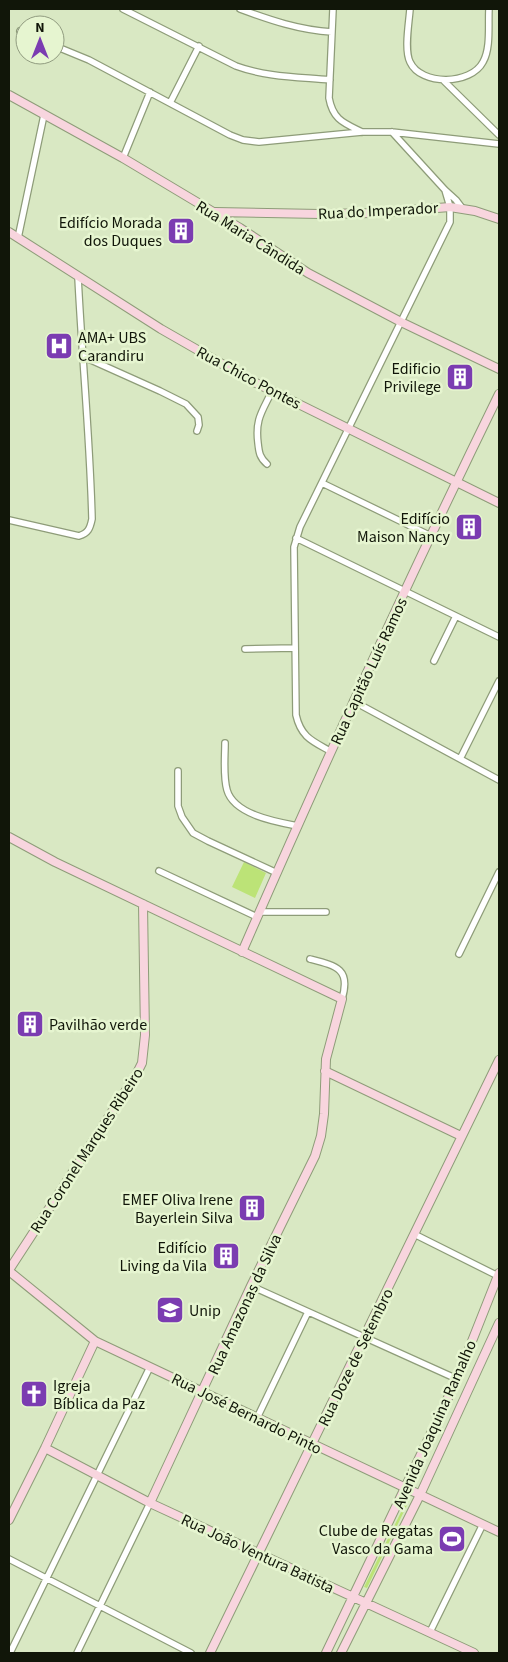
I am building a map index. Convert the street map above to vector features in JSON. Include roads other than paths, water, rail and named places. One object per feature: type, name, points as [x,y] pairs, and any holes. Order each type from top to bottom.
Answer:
[{"type":"street","points":[[123,9],[236,66],[250,71],[330,80]]},
{"type":"street","points":[[240,9],[294,27],[332,32]]},
{"type":"street","points":[[333,9],[329,98],[334,113],[341,121],[362,132]]},
{"type":"street","points":[[410,9],[408,57],[411,65],[429,77],[444,81],[468,76],[477,70],[483,62],[488,38],[489,9]]},
{"type":"street","points":[[170,103],[199,46]]},
{"type":"street","points":[[65,50],[89,60],[230,135],[243,140],[259,142],[362,132],[392,132],[499,144]]},
{"type":"street","points":[[444,81],[499,136]]},
{"type":"street","points":[[122,158],[150,92]]},
{"type":"street","name":"Rua Maria Cândida","points":[[9,94],[240,228],[308,273],[401,322],[499,369]]},
{"type":"street","points":[[18,238],[44,115]]},
{"type":"street","points":[[392,132],[462,208]]},
{"type":"street","points":[[330,751],[308,738],[298,724],[296,714],[294,556],[296,538],[450,222],[450,207],[444,190]]},
{"type":"street","name":"Rua do Imperador","points":[[213,212],[320,214],[450,207],[462,208],[499,219]]},
{"type":"street","points":[[240,228],[243,218],[255,213]]},
{"type":"street","name":"Rua Chico Pontes","points":[[9,232],[161,329],[250,380],[499,503]]},
{"type":"street","points":[[9,520],[79,536],[85,534],[90,529],[92,519],[90,460],[78,276]]},
{"type":"street","points":[[82,356],[186,404],[198,417],[200,425],[197,431]]},
{"type":"street","points":[[267,464],[260,456],[257,425],[272,391]]},
{"type":"street","name":"Rua Capitão Luís Ramos","points":[[242,952],[353,701],[499,394]]},
{"type":"street","points":[[322,483],[431,536]]},
{"type":"street","points":[[296,538],[499,637]]},
{"type":"street","points":[[434,662],[456,616]]},
{"type":"street","points":[[245,649],[295,648]]},
{"type":"street","points":[[460,759],[499,681]]},
{"type":"street","points":[[353,701],[499,780]]},
{"type":"street","points":[[225,743],[226,786],[231,800],[267,820],[298,826]]},
{"type":"street","points":[[178,771],[178,806],[182,817],[193,832],[208,841],[277,873]]},
{"type":"street","points":[[9,837],[55,862],[342,1000]]},
{"type":"street","points":[[159,871],[259,914],[326,912]]},
{"type":"street","points":[[459,954],[499,872]]},
{"type":"street","name":"Rua Coronel Marques Ribeiro","points":[[9,1270],[142,1063],[145,1035],[143,904]]},
{"type":"street","name":"Rua Amazonas da Silva","points":[[77,1653],[150,1503],[251,1286],[315,1156],[321,1136],[324,1114],[329,1047],[346,986],[345,977],[332,964],[310,959]]},
{"type":"street","name":"Rua Doze de Setembro","points":[[210,1653],[499,1060]]},
{"type":"street","points":[[326,1071],[462,1136]]},
{"type":"street","points":[[414,1234],[499,1275]]},
{"type":"street","name":"Rua José Bernardo Pinto","points":[[9,1270],[95,1341],[499,1532]]},
{"type":"street","name":"Avenida Joaquina Ramalho","points":[[326,1653],[457,1379],[499,1275]]},
{"type":"street","points":[[251,1286],[457,1379]]},
{"type":"street","points":[[257,1418],[308,1312]]},
{"type":"street","name":"Avenida Joaquina Ramalho","points":[[341,1653],[420,1495],[499,1324]]},
{"type":"street","points":[[9,1520],[95,1341]]},
{"type":"street","points":[[10,1653],[150,1367]]},
{"type":"street","name":"Rua João Ventura Batista","points":[[45,1448],[150,1503],[257,1554],[430,1632],[459,1650],[474,1653]]},
{"type":"street","points":[[430,1632],[483,1524]]},
{"type":"street","points":[[9,1559],[191,1653]]},
{"type":"place","name":"Edifício Morada dos Duques","points":[[181,231]]},
{"type":"place","name":"AMA+ UBS Carandiru","points":[[59,346]]},
{"type":"place","name":"Edificio Privilege","points":[[460,377]]},
{"type":"place","name":"Edifício Maison Nancy","points":[[469,527]]},
{"type":"place","name":"Pavilhão verde","points":[[30,1024]]},
{"type":"place","name":"EMEF Oliva Irene Bayerlein Silva","points":[[252,1208]]},
{"type":"place","name":"Edifício Living da Vila","points":[[226,1256]]},
{"type":"place","name":"Unip","points":[[170,1310]]},
{"type":"place","name":"Igreja Bíblica da Paz","points":[[34,1394]]},
{"type":"place","name":"Clube de Regatas Vasco da Gama","points":[[452,1539]]}]
